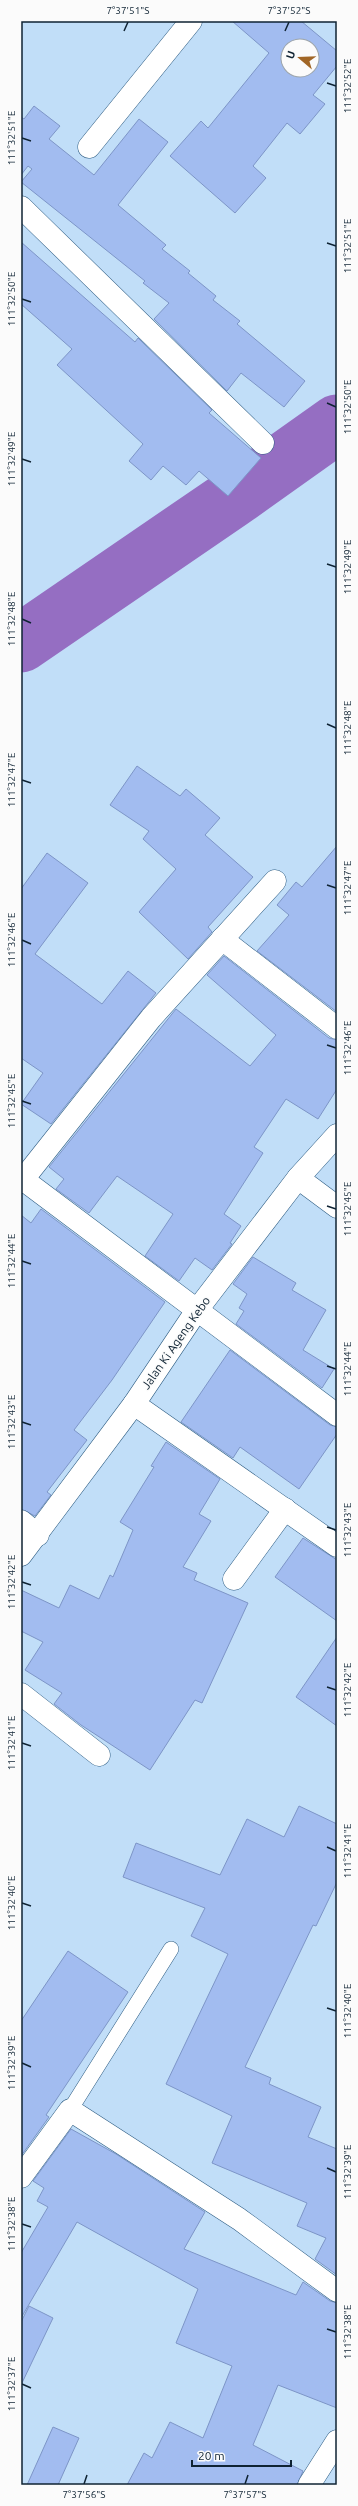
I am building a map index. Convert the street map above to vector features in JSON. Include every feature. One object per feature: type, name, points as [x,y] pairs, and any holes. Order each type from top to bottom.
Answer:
[{"type":"street","points":[[89,147],[191,21]]},
{"type":"street","points":[[21,207],[263,443]]},
{"type":"street","points":[[275,881],[151,1018],[22,1180],[337,1415]]},
{"type":"street","points":[[222,939],[337,1028]]},
{"type":"street","name":"Jalan Ki Ageng Kebo","points":[[21,1555],[38,1535],[134,1404],[197,1310],[298,1178],[337,1135]]},
{"type":"street","points":[[298,1178],[337,1207]]},
{"type":"street","points":[[134,1404],[337,1546]]},
{"type":"street","points":[[234,1579],[285,1509]]},
{"type":"street","points":[[21,1521],[38,1535]]},
{"type":"street","points":[[21,1694],[99,1755]]},
{"type":"street","points":[[21,2177],[70,2110],[239,2219],[337,2291]]},
{"type":"street","points":[[309,2485],[337,2441]]},
{"type":"lane","points":[[70,2110],[171,1949]]},
{"type":"building","points":[[232,21],[301,21],[337,51],[337,66],[313,95],[325,104],[300,134],[287,123],[253,166],[266,178],[235,213],[170,156],[201,121],[208,128],[269,53]]},
{"type":"building","points":[[34,106],[60,126],[49,139],[94,175],[139,119],[168,142],[118,205],[166,245],[162,249],[190,271],[188,273],[216,296],[213,300],[240,321],[237,324],[305,381],[284,407],[241,373],[227,391],[154,319],[169,303],[143,283],[145,281],[21,182],[32,169],[28,166],[21,175],[21,117],[24,119]]},
{"type":"building","points":[[21,242],[135,342],[138,338],[212,410],[209,413],[261,458],[228,496],[199,471],[186,485],[163,466],[151,480],[129,461],[143,444],[57,365],[72,349],[21,304]]},
{"type":"building","points":[[137,766],[180,796],[186,789],[220,818],[205,835],[253,877],[208,927],[212,932],[188,959],[139,912],[176,869],[143,839],[149,831],[110,805]]},
{"type":"building","points":[[337,846],[337,1012],[257,951],[289,915],[277,905],[296,882],[302,887]]},
{"type":"building","points":[[47,853],[88,883],[35,954],[102,1004],[128,971],[156,993],[51,1124],[21,1104],[43,1073],[21,1058],[21,889]]},
{"type":"building","points":[[224,956],[329,1038],[337,1040],[337,1089],[318,1119],[286,1099],[254,1147],[263,1153],[224,1214],[241,1226],[230,1243],[232,1244],[212,1270],[195,1258],[179,1281],[145,1256],[173,1214],[117,1176],[89,1213],[56,1189],[64,1179],[49,1167],[176,1009],[250,1066],[276,1035],[207,975]]},
{"type":"building","points":[[41,1209],[165,1302],[112,1380],[74,1430],[87,1440],[47,1492],[51,1495],[35,1516],[21,1509],[21,1215],[31,1223]]},
{"type":"building","points":[[253,1257],[296,1283],[292,1290],[326,1310],[303,1350],[334,1369],[322,1388],[236,1324],[244,1311],[239,1308],[247,1294],[233,1284]]},
{"type":"building","points":[[230,1350],[330,1425],[337,1427],[337,1434],[299,1489],[240,1447],[233,1458],[181,1422]]},
{"type":"building","points":[[166,1442],[220,1479],[199,1514],[211,1521],[183,1567],[197,1573],[194,1580],[248,1603],[202,1703],[195,1700],[150,1770],[81,1725],[54,1704],[62,1693],[25,1670],[43,1642],[21,1631],[21,1590],[59,1608],[70,1585],[99,1599],[110,1575],[113,1577],[133,1530],[120,1522],[154,1467],[151,1466]]},
{"type":"building","points":[[303,1538],[337,1560],[337,1621],[275,1577]]},
{"type":"building","points":[[337,1637],[337,1726],[296,1697]]},
{"type":"building","points":[[299,1806],[337,1824],[337,1882],[316,1926],[313,1925],[245,2067],[271,2078],[269,2084],[321,2107],[308,2137],[337,2149],[337,2275],[315,2259],[326,2238],[297,2226],[307,2203],[212,2163],[232,2116],[166,2084],[228,1954],[191,1936],[205,1908],[123,1877],[136,1843],[220,1875],[247,1819],[284,1837]]},
{"type":"building","points":[[68,1951],[128,1992],[46,2115],[49,2117],[21,2156],[21,2021]]},
{"type":"building","points":[[71,2129],[116,2154],[205,2212],[184,2249],[296,2295],[303,2282],[330,2301],[337,2303],[337,2408],[278,2385],[253,2445],[303,2471],[297,2485],[127,2485],[144,2453],[152,2458],[170,2422],[203,2438],[232,2366],[176,2343],[198,2289],[77,2222],[21,2318],[21,2253],[48,2207],[37,2201],[44,2188],[33,2181]]},
{"type":"building","points":[[29,2306],[53,2318],[21,2385],[21,2322]]},
{"type":"building","points":[[53,2427],[79,2438],[58,2485],[27,2485]]},
{"type":"waterway","points":[[21,643],[230,500],[337,424]]}]
